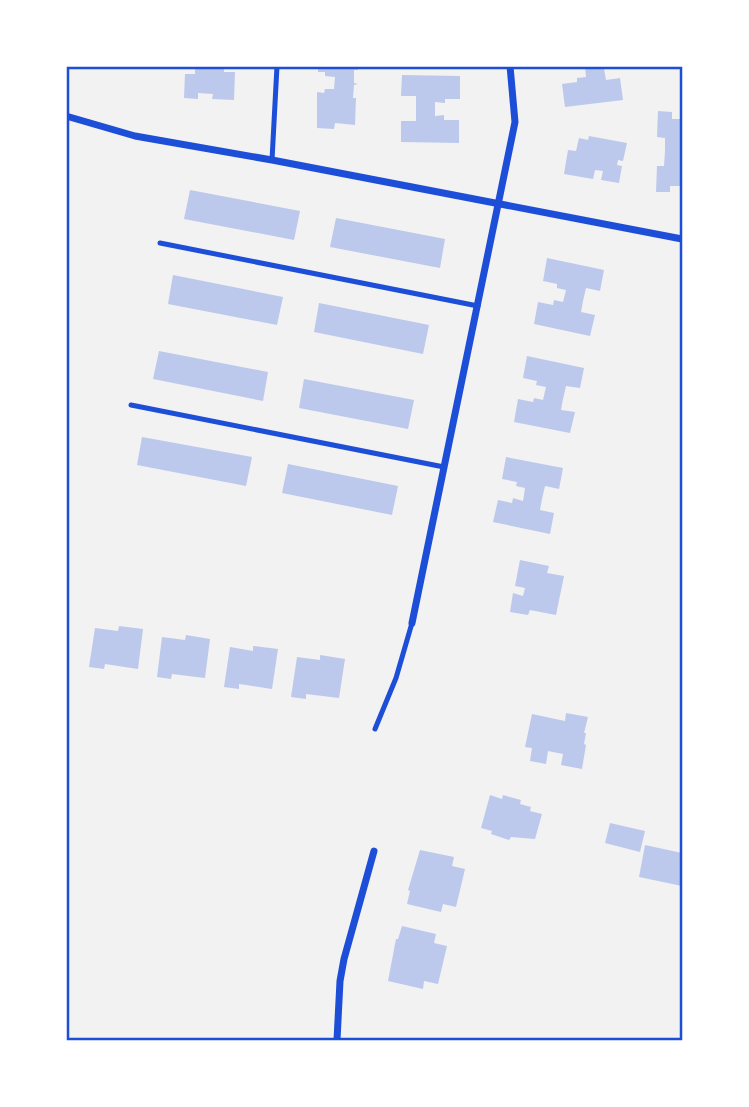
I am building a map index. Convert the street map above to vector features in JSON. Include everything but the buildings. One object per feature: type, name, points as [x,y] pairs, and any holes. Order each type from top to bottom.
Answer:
[{"type":"street","points":[[412,623],[515,121],[510,66]]},
{"type":"street","points":[[66,116],[135,136],[682,239]]},
{"type":"street","points":[[337,1041],[340,981],[344,959],[374,851]]},
{"type":"lane","points":[[272,160],[277,66]]},
{"type":"lane","points":[[160,243],[478,306]]},
{"type":"lane","points":[[131,405],[444,467]]},
{"type":"lane","points":[[375,729],[396,678],[412,623]]}]
